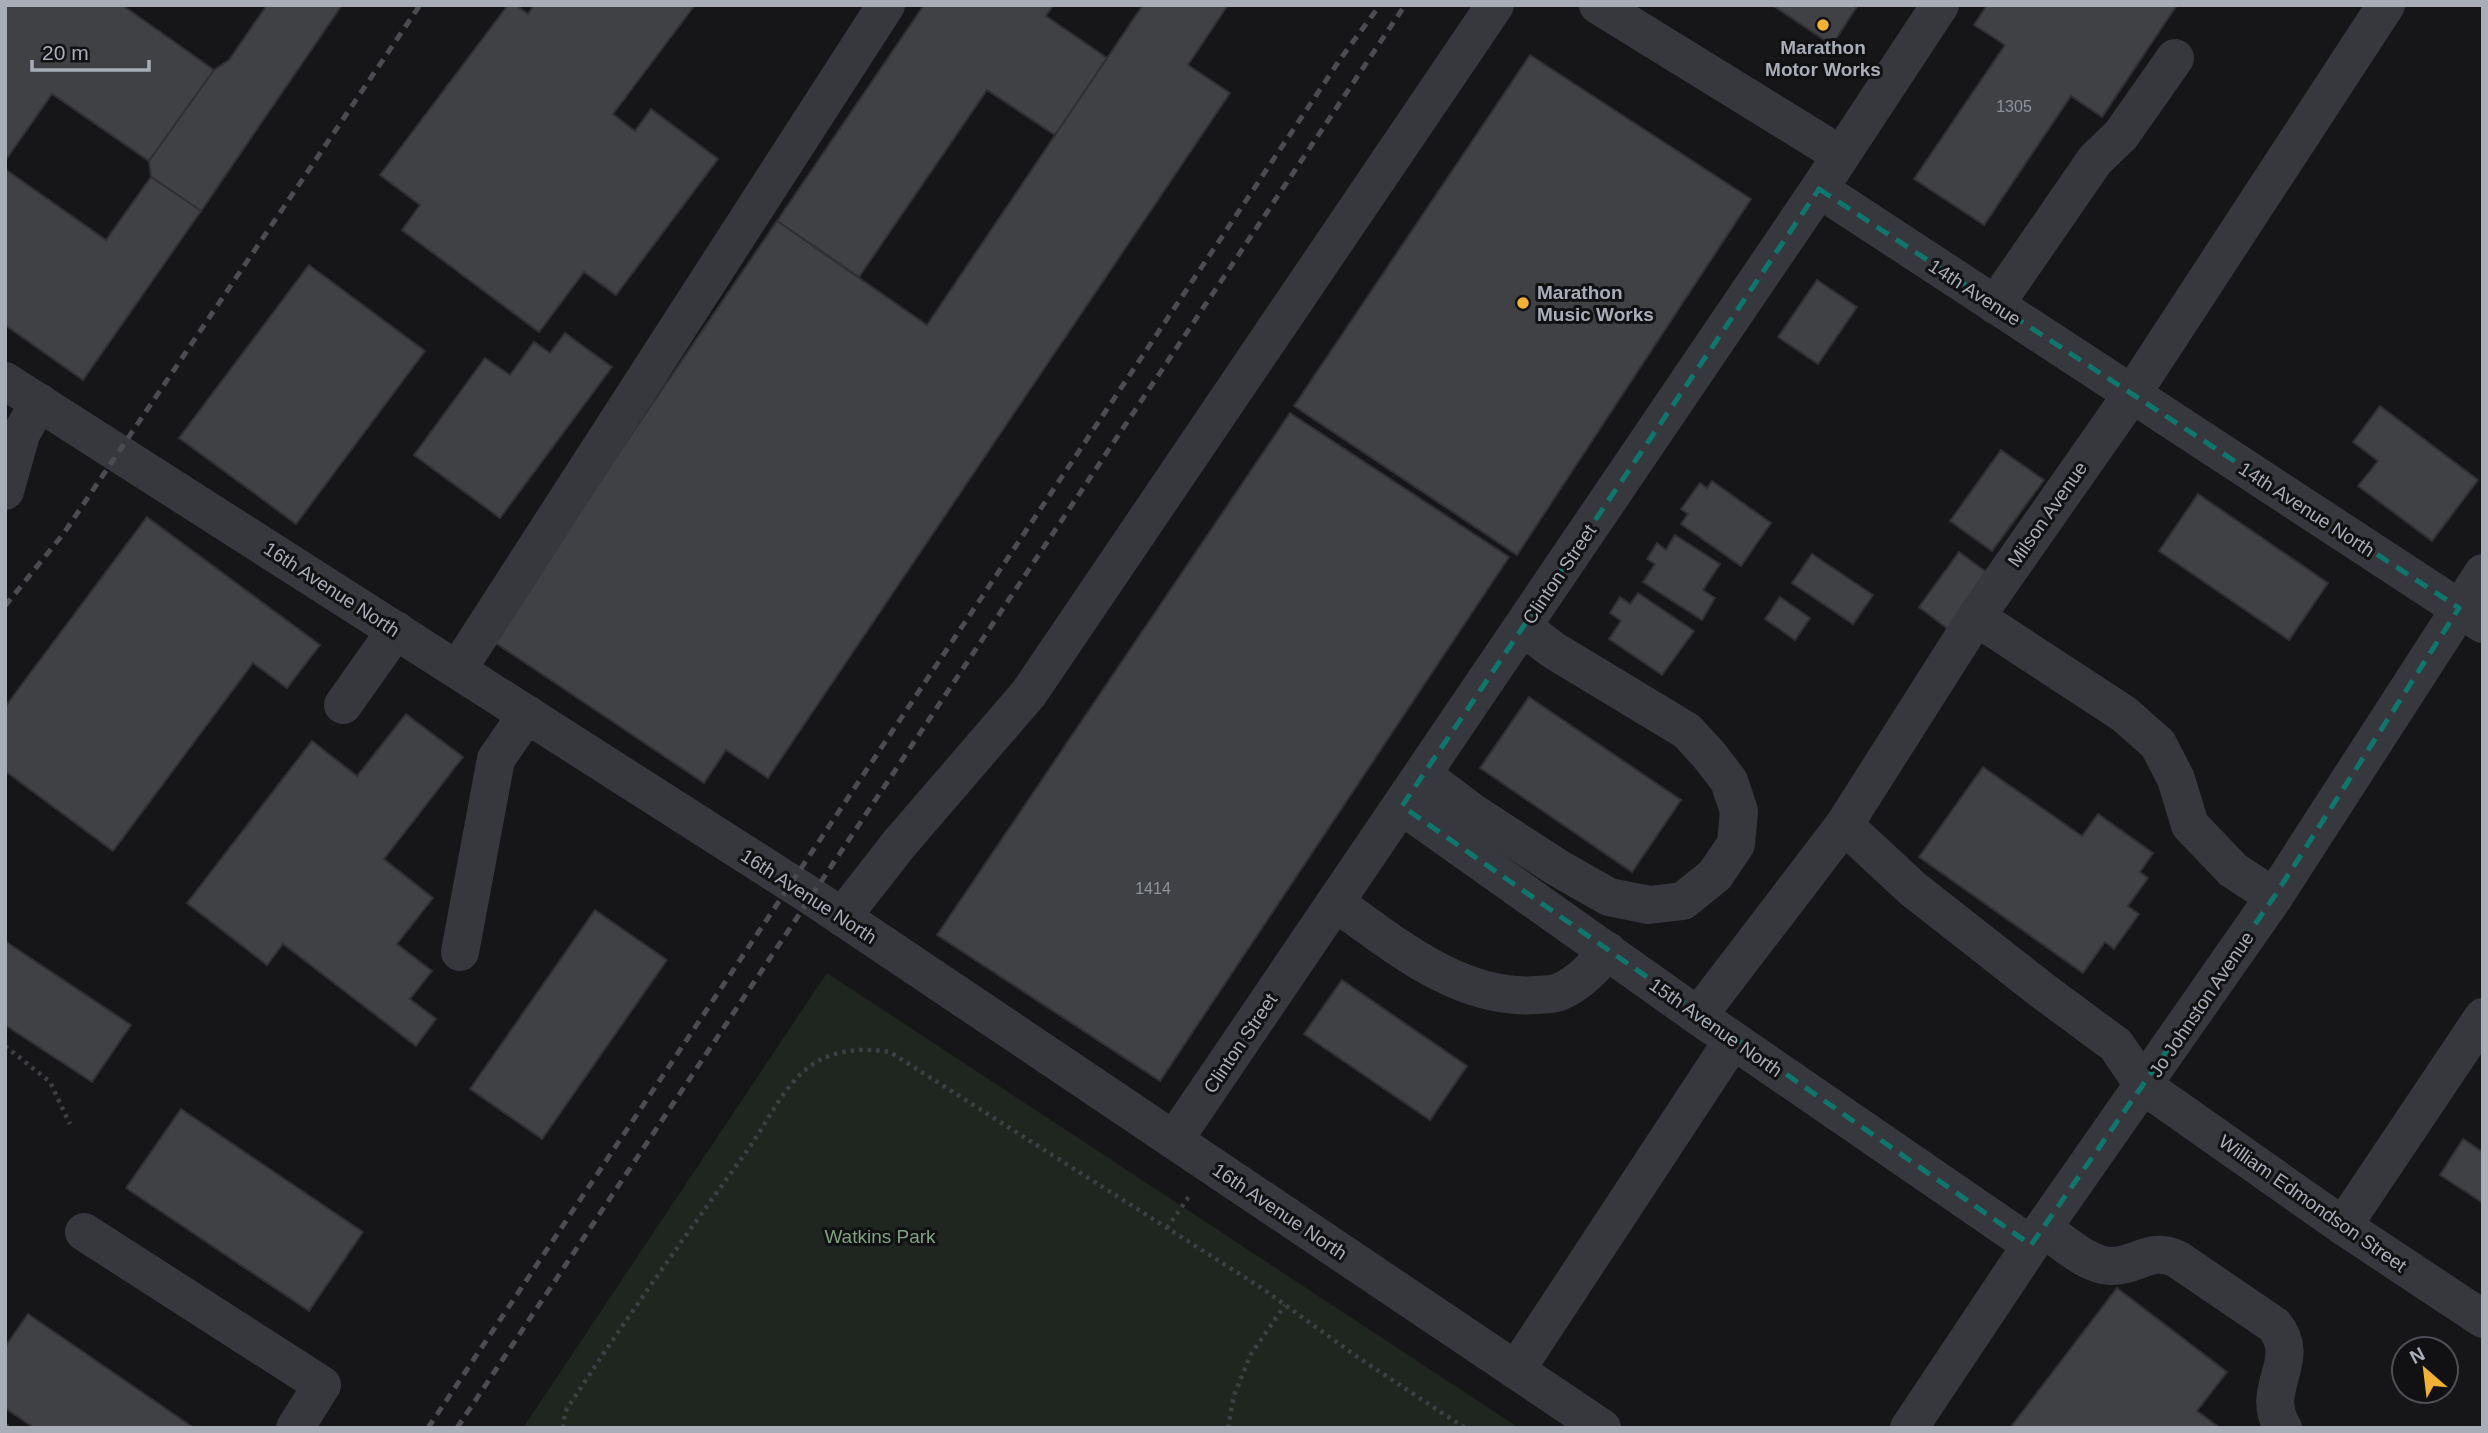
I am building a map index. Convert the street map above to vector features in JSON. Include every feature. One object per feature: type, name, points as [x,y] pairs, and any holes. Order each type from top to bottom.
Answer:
[{"type":"street","points":[[458,669],[886,5]]},
{"type":"street","points":[[842,917],[899,844],[1029,693],[1495,5]]},
{"type":"street","points":[[1598,5],[1841,155]]},
{"type":"street","name":"Clinton Street","points":[[1174,1140],[1819,189],[1940,5]]},
{"type":"street","name":"Milson Avenue","points":[[1698,1016],[1844,825],[1976,617],[2132,394],[2386,5]]},
{"type":"street","points":[[1995,305],[2095,160],[2121,135],[2175,58]]},
{"type":"street","name":"14th Avenue","points":[[1819,189],[2132,394]]},
{"type":"street","name":"16th Avenue North","points":[[5,381],[842,917],[1602,1428]]},
{"type":"street","name":"14th Avenue North","points":[[2132,394],[2471,616]]},
{"type":"street","points":[[5,491],[21,433],[39,402]]},
{"type":"street","name":"Jo Johnston Avenue","points":[[1909,1428],[2037,1237],[2471,616],[2483,573]]},
{"type":"street","points":[[1976,617],[2124,714],[2158,744],[2176,779],[2190,825],[2233,870],[2274,897]]},
{"type":"street","points":[[1423,775],[1472,812],[1558,868],[1609,897],[1649,905],[1683,901],[1715,875],[1736,844],[1739,811],[1729,781],[1687,731],[1553,650],[1523,627]]},
{"type":"street","points":[[343,705],[396,630]]},
{"type":"street","points":[[460,952],[496,759],[527,714]]},
{"type":"street","name":"15th Avenue North","points":[[1402,806],[1733,1040],[2037,1237],[2110,1266],[2165,1253],[2274,1325],[2286,1348],[2284,1364],[2274,1393],[2275,1408],[2283,1428]]},
{"type":"street","points":[[1844,825],[1913,889],[2116,1045],[2144,1086]]},
{"type":"street","points":[[1336,903],[1388,940],[1459,983],[1488,991],[1520,996],[1558,993],[1588,973],[1608,951]]},
{"type":"street","points":[[2343,1226],[2483,1017]]},
{"type":"street","points":[[1516,1370],[1733,1040]]},
{"type":"street","name":"William Edmondson Street","points":[[2144,1086],[2343,1226],[2483,1319]]},
{"type":"street","points":[[84,1232],[322,1385],[295,1428]]},
{"type":"path","points":[[5,1046],[50,1082],[70,1124]]},
{"type":"path","points":[[563,1428],[565,1412],[622,1324],[766,1125],[793,1081],[817,1062],[839,1053],[868,1048],[890,1052],[1285,1305],[1359,1359],[1465,1428]]},
{"type":"path","points":[[1167,1229],[1185,1201]]},
{"type":"path","points":[[1228,1428],[1234,1395],[1251,1354],[1285,1305]]},
{"type":"path","points":[[5,1425],[10,1428]]},
{"type":"highlighted area","points":[[1819,189],[2459,608],[2274,897],[2031,1245],[1402,806]]},
{"type":"green space","name":"Watkins Park","points":[[827,973],[1519,1428],[523,1428]]},
{"type":"building","points":[[5,5],[122,5],[214,70],[149,161],[52,94],[5,161]]},
{"type":"building","points":[[267,5],[342,5],[201,211],[151,177],[149,161],[214,70],[229,60]]},
{"type":"building","points":[[508,5],[516,5],[528,14],[534,5],[695,5],[613,114],[635,131],[651,109],[718,159],[616,295],[584,272],[539,332],[402,230],[420,205],[380,175]]},
{"type":"building","points":[[924,5],[1053,5],[1046,16],[1107,58],[1055,135],[987,90],[859,277],[777,221]]},
{"type":"building","points":[[1143,5],[1228,5],[1188,65],[1230,93],[768,778],[726,750],[704,783],[491,640],[777,221],[927,325]]},
{"type":"building","name":"Marathon Motor Works","points":[[1772,5],[1858,5],[1832,45]]},
{"type":"building","points":[[1987,5],[2177,5],[2102,117],[2071,96],[1984,225],[1914,179],[2005,45],[1974,25]]},
{"type":"building","name":"Marathon Music Works","points":[[1530,55],[1751,199],[1517,555],[1294,406]]},
{"type":"building","points":[[5,169],[106,240],[151,177],[201,211],[83,380],[5,325]]},
{"type":"building","points":[[309,265],[425,351],[296,524],[179,438]]},
{"type":"building","points":[[1817,280],[1857,307],[1818,364],[1778,337]]},
{"type":"building","points":[[565,333],[612,367],[500,518],[414,455],[485,358],[510,375],[534,342],[550,353]]},
{"type":"building","points":[[2380,406],[2478,480],[2432,541],[2358,486],[2378,461],[2353,442]]},
{"type":"building","points":[[1290,413],[1509,557],[1160,1081],[937,935]]},
{"type":"building","points":[[2001,450],[2044,480],[1992,551],[1950,521]]},
{"type":"building","points":[[1712,481],[1771,523],[1741,566],[1681,524],[1688,514],[1681,509],[1700,483],[1707,488]]},
{"type":"building","points":[[2198,494],[2328,583],[2289,640],[2159,551]]},
{"type":"building","points":[[147,517],[320,645],[287,688],[253,663],[113,851],[5,771],[5,707]]},
{"type":"building","points":[[1675,535],[1720,564],[1703,590],[1715,598],[1702,620],[1643,582],[1655,564],[1647,559],[1657,543],[1666,550]]},
{"type":"building","points":[[1959,552],[1993,577],[1952,632],[1919,607]]},
{"type":"building","points":[[1812,554],[1873,595],[1853,624],[1792,583]]},
{"type":"building","points":[[1638,593],[1694,631],[1662,675],[1609,639],[1621,621],[1610,613],[1620,597],[1630,604]]},
{"type":"building","points":[[1780,597],[1810,618],[1795,640],[1765,619]]},
{"type":"building","points":[[1529,697],[1681,800],[1632,872],[1480,768]]},
{"type":"building","points":[[406,714],[463,757],[384,859],[433,898],[397,944],[432,971],[410,999],[436,1019],[416,1046],[283,944],[267,965],[187,903],[312,741],[357,776]]},
{"type":"building","points":[[1983,767],[2082,836],[2098,814],[2153,853],[2140,872],[2148,878],[2128,906],[2139,914],[2114,949],[2105,942],[2083,973],[1919,857]]},
{"type":"building","points":[[595,910],[667,960],[542,1139],[470,1089]]},
{"type":"building","points":[[5,941],[131,1025],[92,1082],[5,1025]]},
{"type":"building","points":[[1342,980],[1467,1066],[1430,1120],[1304,1034]]},
{"type":"building","points":[[181,1109],[363,1232],[309,1311],[126,1188]]},
{"type":"building","points":[[2463,1139],[2483,1152],[2483,1203],[2440,1175]]},
{"type":"building","points":[[2117,1288],[2227,1372],[2197,1411],[2220,1428],[2010,1428]]},
{"type":"building","points":[[28,1314],[194,1428],[34,1428],[5,1408],[5,1347]]},
{"type":"railway","points":[[5,606],[64,533],[420,5]]},
{"type":"railway","points":[[428,1428],[1341,58],[1380,5]]},
{"type":"railway","points":[[457,1428],[1405,5]]},
{"type":"place","name":"Marathon Motor Works","points":[[1823,25]]},
{"type":"place","name":"Marathon Music Works","points":[[1523,303]]}]
